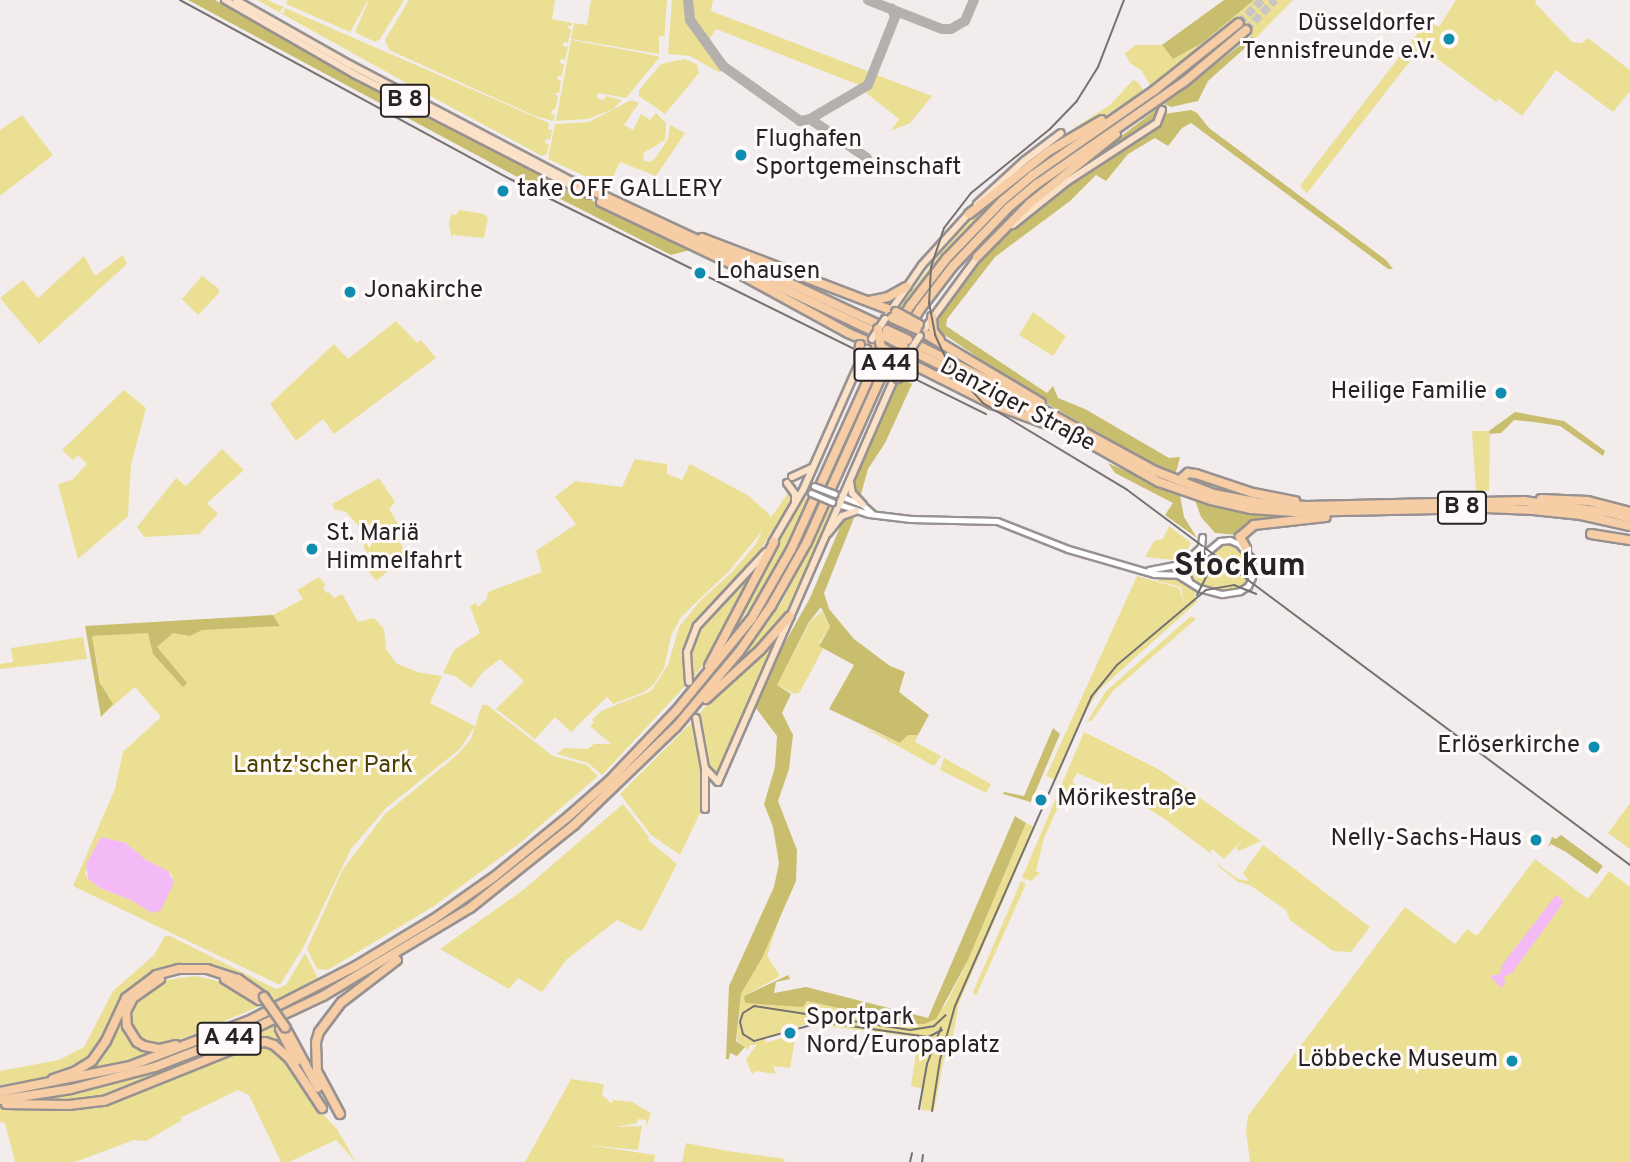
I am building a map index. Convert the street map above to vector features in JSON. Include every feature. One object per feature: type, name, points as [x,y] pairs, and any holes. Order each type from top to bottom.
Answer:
[{"type":"highway","name":"A 44","points":[[0,1092],[130,1066],[239,1026],[356,966],[463,900],[527,852],[589,798],[677,711],[730,647],[765,598],[802,529],[867,380],[892,333],[928,281],[1002,201],[1077,142],[1243,26],[1193,75],[1084,150],[1008,208],[937,285],[886,365],[807,541],[783,587],[745,643],[699,700],[650,754],[574,825],[501,885],[439,928],[323,996],[204,1050],[105,1081],[0,1102]]},
{"type":"highway","points":[[969,214],[1049,151],[1156,85],[1164,83]]},
{"type":"highway","points":[[977,257],[1030,203],[1138,113]]},
{"type":"highway","name":"Danziger Straße","points":[[574,182],[883,332],[904,356],[1012,400],[1160,482],[1210,500],[1273,512],[1486,508],[1581,515],[1630,526]]},
{"type":"highway","name":"Danziger Straße","points":[[589,195],[723,261],[883,332]]},
{"type":"highway","points":[[600,195],[616,198],[688,233],[749,254],[866,302],[1025,392],[1060,418]]},
{"type":"highway","points":[[723,261],[769,292],[871,344],[904,356],[918,368],[992,404],[1071,433]]},
{"type":"highway","points":[[866,302],[888,297],[906,287]]},
{"type":"highway","points":[[932,317],[933,331],[942,343]]},
{"type":"highway","points":[[859,361],[883,332]]},
{"type":"highway","name":"Danziger Straße","points":[[904,356],[1060,418],[1136,461],[1184,484],[1260,503],[1307,506],[1524,501],[1630,518]]},
{"type":"highway","points":[[891,386],[904,356]]},
{"type":"highway","points":[[1182,478],[1188,473],[1196,474],[1254,493],[1300,501],[1307,506]]},
{"type":"highway","points":[[1524,501],[1581,500],[1630,512]]},
{"type":"highway","points":[[1246,548],[1240,537],[1254,524],[1344,512]]},
{"type":"highway","points":[[1591,534],[1630,540]]},
{"type":"highway","points":[[677,711],[719,650],[774,542]]},
{"type":"highway","points":[[699,700],[708,698],[760,650],[790,617]]},
{"type":"highway","points":[[0,1092],[65,1075],[92,1061],[106,1041],[126,998],[156,975],[179,969],[207,969],[238,979],[262,998],[313,1079],[340,1114],[319,1080],[315,1061],[316,1042],[324,1022],[357,989],[439,928]]},
{"type":"highway","points":[[239,1026],[167,1048],[151,1049],[131,1035],[126,1012],[133,998],[145,987],[181,974],[217,976],[262,998]]},
{"type":"highway","points":[[283,1028],[300,1073]]},
{"type":"highway","points":[[0,1102],[69,1105],[104,1101],[256,1042],[265,1042],[282,1050],[322,1108]]},
{"type":"main road","name":"Danziger Straße","points":[[225,0],[366,80],[589,195]]},
{"type":"main road","name":"Danziger Straße","points":[[236,0],[383,83],[574,182]]},
{"type":"main road","points":[[904,356],[919,331],[977,257],[1068,181],[1157,123],[1162,110]]},
{"type":"main road","points":[[883,332],[906,287],[993,187],[1061,133]]},
{"type":"main road","points":[[689,682],[687,652],[697,626],[747,576],[774,542],[808,486],[859,361]]},
{"type":"main road","points":[[705,768],[718,782],[827,534],[835,503],[843,497],[891,386]]},
{"type":"main road","points":[[794,506],[795,494],[790,480],[815,464]]},
{"type":"main road","points":[[850,480],[852,493],[872,513]]},
{"type":"main road","points":[[808,486],[811,493],[856,511],[911,519],[997,521],[1068,549],[1158,574],[1178,575],[1199,588],[1216,593],[1227,594],[1242,590],[1250,582],[1253,568],[1246,548],[1224,539],[1201,554],[1173,566],[1149,570]]},
{"type":"main road","points":[[808,486],[863,505]]},
{"type":"main road","points":[[827,534],[842,516],[856,511]]},
{"type":"main road","points":[[1190,558],[1201,547],[1202,537]]},
{"type":"main road","points":[[1189,581],[1187,570],[1201,554]]},
{"type":"main road","points":[[696,718],[705,768],[705,809]]},
{"type":"green space","points":[[257,0],[267,0],[284,7],[279,12],[284,13],[285,8],[549,123],[548,129],[552,130],[550,140],[546,139],[545,143],[549,144],[547,154],[542,156]]},
{"type":"green space","points":[[287,0],[368,0],[350,32],[286,4]]},
{"type":"green space","points":[[369,0],[404,0],[380,39],[375,42],[355,32]]},
{"type":"green space","points":[[409,0],[555,0],[552,19],[572,23],[572,26],[567,26],[571,30],[568,43],[564,42],[563,46],[568,47],[565,60],[561,59],[560,63],[564,64],[562,76],[557,79],[561,81],[559,93],[555,93],[558,98],[551,114],[555,115],[553,121],[535,116],[389,50],[385,40]]},
{"type":"green space","points":[[591,0],[667,0],[663,55],[664,36],[659,36],[659,54],[571,39],[574,23],[587,25]]},
{"type":"green space","points":[[672,0],[685,0],[686,21],[721,70],[720,73],[690,56],[668,54]]},
{"type":"green space","points":[[693,0],[713,0],[711,11],[870,72],[861,86],[716,29],[709,40],[693,15]]},
{"type":"green space","points":[[1254,0],[1293,0],[1255,39],[1235,19],[1151,86],[1141,70],[1130,63],[1125,53],[1136,45],[1162,45],[1173,59],[1202,43]]},
{"type":"green space","points":[[1456,0],[1536,0],[1535,3],[1572,42],[1582,43],[1588,38],[1630,70],[1630,91],[1613,112],[1556,70],[1522,116],[1499,99],[1496,102],[1421,47],[1307,193],[1300,186],[1320,159],[1432,15],[1432,23],[1439,27]]},
{"type":"green space","points":[[571,40],[659,58],[626,98],[598,93],[597,98],[603,100],[606,96],[622,100],[613,109],[588,119],[556,121]]},
{"type":"green space","points":[[684,59],[697,64],[699,73],[665,114],[639,96],[639,90],[661,64]]},
{"type":"green space","points":[[877,75],[932,96],[910,123],[891,131],[899,119],[865,92]]},
{"type":"green space","points":[[1133,80],[1138,82],[1144,91],[1015,173],[1062,136],[1111,104]]},
{"type":"green space","points":[[631,100],[639,103],[624,125],[633,130],[641,114],[650,120],[656,113],[666,123],[665,140],[643,153],[644,161],[651,162],[656,157],[668,139],[670,125],[685,133],[656,176],[620,162],[608,187],[548,159],[555,124],[589,122]]},
{"type":"green space","points":[[22,115],[53,155],[0,196],[0,130]]},
{"type":"green space","points":[[1071,141],[1024,175],[981,213],[937,263],[902,309],[898,308],[949,242],[985,205],[1026,170]]},
{"type":"green space","points":[[459,210],[484,214],[488,218],[484,238],[453,235],[452,238],[449,224],[451,214],[456,215]]},
{"type":"green space","points":[[123,255],[127,264],[39,344],[0,298],[23,280],[38,298],[84,256],[95,276]]},
{"type":"green space","points":[[202,276],[218,288],[219,293],[198,315],[182,299]]},
{"type":"green space","points":[[1033,312],[1066,336],[1053,356],[1019,335]]},
{"type":"green space","points":[[396,321],[417,343],[421,340],[436,358],[334,434],[323,419],[296,441],[270,404],[334,344],[348,359]]},
{"type":"green space","points":[[124,390],[146,408],[131,465],[128,516],[78,559],[58,484],[72,480],[87,464],[78,455],[73,460],[62,450]]},
{"type":"green space","points":[[1472,431],[1489,431],[1490,434],[1489,491],[1476,491]]},
{"type":"green space","points":[[222,449],[244,470],[207,503],[218,514],[199,534],[144,537],[137,527],[176,478],[186,486]]},
{"type":"green space","points":[[635,459],[667,464],[667,474],[682,480],[690,464],[749,496],[771,516],[769,520],[788,493],[793,499],[749,568],[706,610],[692,628],[684,653],[686,685],[602,775],[588,763],[557,754],[564,748],[588,749],[594,744],[611,744],[590,726],[594,723],[592,720],[601,711],[651,691],[668,665],[679,627],[700,601],[732,572],[755,545],[763,530],[730,570],[681,617],[671,636],[664,668],[653,685],[644,692],[613,704],[607,697],[571,732],[555,717],[535,739],[496,709],[524,681],[500,659],[483,672],[471,688],[455,676],[443,673],[454,650],[480,633],[470,606],[476,603],[478,607],[487,599],[488,592],[542,572],[536,551],[576,524],[555,497],[575,481],[622,487]]},
{"type":"green space","points":[[379,478],[395,502],[389,509],[401,529],[397,534],[406,556],[376,581],[361,561],[369,556],[363,546],[380,531],[374,524],[359,526],[346,512],[334,509],[332,504]]},
{"type":"green space","points":[[805,498],[809,499],[776,569],[722,649],[754,583]]},
{"type":"green space","points":[[829,507],[832,509],[817,547],[786,612],[756,651],[736,667],[782,602]]},
{"type":"green space","points":[[1169,526],[1191,543],[1185,554],[1175,560],[1145,557],[1154,541],[1163,539]]},
{"type":"green space","points":[[1226,541],[1239,545],[1250,559],[1250,579],[1243,589],[1220,592],[1192,581],[1189,569],[1208,549]]},
{"type":"green space","points":[[755,571],[717,644],[693,679],[690,658],[696,634],[717,608]]},
{"type":"green space","points":[[1137,576],[1179,588],[1184,601],[1181,587],[1158,581],[1158,577],[1177,580],[1194,590],[1197,602],[1098,691],[1079,724],[1056,780],[1046,776]]},
{"type":"green space","name":"Lantz'scher Park","points":[[319,577],[326,585],[323,587],[326,593],[329,592],[334,598],[342,594],[358,622],[374,618],[384,629],[386,649],[396,663],[417,672],[442,676],[430,703],[475,726],[460,749],[386,808],[351,849],[304,946],[280,985],[73,886],[115,789],[123,752],[161,717],[135,687],[106,712],[92,636],[280,625],[273,615],[303,599],[297,590]],"holes":[[[101,837],[126,843],[146,860],[171,874],[173,879],[152,913],[131,900],[102,889],[88,879],[85,873]]]},
{"type":"green space","points":[[822,611],[830,628],[819,643],[824,647],[800,692],[795,694],[777,685],[810,622]]},
{"type":"green space","points":[[1191,616],[1196,619],[1113,691],[1092,720],[1087,722],[1106,691]]},
{"type":"green space","points":[[781,633],[716,777],[711,770],[698,715],[722,687]]},
{"type":"green space","points":[[83,637],[87,659],[0,669],[0,664],[13,662],[11,648]]},
{"type":"green space","points":[[482,705],[487,705],[553,756],[587,765],[598,776],[520,843],[434,906],[328,970],[317,969],[307,949],[343,869],[385,814],[457,755],[471,739]]},
{"type":"green space","points":[[694,720],[705,782],[704,794],[700,813],[680,855],[651,835],[620,794]]},
{"type":"green space","points":[[863,727],[900,743],[908,735],[918,735],[915,742],[941,756],[934,766]]},
{"type":"green space","points":[[1084,732],[1160,770],[1261,841],[1239,851],[1236,848],[1244,838],[1224,859],[1212,849],[1210,851],[1213,855],[1126,794],[1077,773],[1072,782],[1076,785],[1074,796],[1060,802],[1044,838],[1036,871],[1040,873],[1031,881],[1022,878]]},
{"type":"green space","points":[[944,758],[991,784],[986,793],[940,770]]},
{"type":"green space","points":[[1630,803],[1630,849],[1608,833]]},
{"type":"green space","points":[[623,804],[649,837],[648,840],[677,864],[644,928],[640,931],[617,920],[567,959],[542,992],[518,978],[509,989],[440,949],[523,890]]},
{"type":"green space","points":[[1026,823],[1035,827],[959,1003],[951,1048],[944,1058],[934,1111],[921,1110],[923,1089],[911,1086],[918,1039],[914,1037],[827,1026],[827,1021],[812,1022],[766,1038],[765,1043],[796,1034],[790,1068],[773,1066],[776,1074],[756,1071],[752,1074],[746,1059],[757,1045],[750,1045],[748,1050],[737,1040],[741,994],[762,958],[781,913],[767,956],[780,976],[744,996],[749,1003],[807,1001],[910,1024],[930,1022],[946,1004],[968,960]]},
{"type":"green space","points":[[1263,845],[1370,927],[1351,952],[1333,951],[1290,920],[1286,910],[1250,885],[1238,882],[1219,867],[1215,859],[1238,879],[1249,881],[1243,873]]},
{"type":"green space","points":[[1535,859],[1588,899],[1609,871],[1630,887],[1630,1162],[1250,1162],[1246,1131],[1248,1116],[1405,907],[1455,944],[1467,929],[1477,936]]},
{"type":"green space","points":[[1021,881],[1026,884],[976,996],[973,992]]},
{"type":"green space","points":[[165,936],[170,936],[276,989],[286,985],[305,953],[318,978],[273,1001],[230,973],[164,970],[137,983],[127,992],[114,1013],[97,1053],[81,1066],[59,1075],[0,1085],[0,1071],[59,1060],[84,1047],[113,991],[154,955]]},
{"type":"green space","points":[[196,976],[230,984],[260,1006],[170,1044],[155,1047],[138,1039],[131,1029],[130,1010],[137,998],[165,980]]},
{"type":"green space","points":[[124,1013],[142,1048],[156,1052],[74,1074],[88,1067],[118,1014]]},
{"type":"green space","points":[[274,1025],[319,1110],[337,1129],[356,1162],[336,1140],[289,1162],[281,1162],[249,1095],[238,1090],[180,1118],[182,1120],[146,1141],[134,1140],[75,1162],[15,1162],[5,1123],[0,1122],[0,1107],[72,1094],[152,1073],[232,1045]]},
{"type":"green space","points":[[571,1079],[604,1084],[602,1095],[611,1103],[614,1100],[632,1102],[651,1113],[646,1127],[646,1120],[638,1119],[637,1123],[616,1127],[642,1126],[638,1150],[588,1145],[655,1155],[654,1162],[525,1162]]},
{"type":"green space","points":[[686,1143],[785,1159],[784,1162],[682,1162]]},
{"type":"shaded area","points":[[188,0],[215,0],[397,102],[690,250],[671,255],[521,179]]},
{"type":"shaded area","points":[[1224,0],[1254,0],[1202,43],[1173,59],[1162,45]]},
{"type":"shaded area","points":[[1252,36],[1255,39],[1208,81],[1198,101],[1171,107],[1164,104]]},
{"type":"shaded area","points":[[1157,109],[1164,114],[1191,110],[1197,113],[1209,128],[1386,260],[1393,269],[1388,269],[1191,123],[1182,128],[1168,146],[1155,138],[1128,154],[1106,181],[1096,175],[1070,201],[995,257],[947,319],[946,326],[1047,393],[1053,386],[1058,398],[1085,409],[1169,458],[1180,457],[1175,476],[1044,402],[936,329],[938,315],[980,259],[1011,229],[1010,224],[1048,191]]},
{"type":"shaded area","points":[[901,378],[912,384],[885,443],[868,469],[860,498],[851,488],[852,484],[882,411]]},
{"type":"shaded area","points":[[1515,412],[1564,421],[1605,451],[1603,456],[1560,426],[1514,420],[1501,433],[1490,434],[1489,431]]},
{"type":"shaded area","points":[[1108,463],[1180,495],[1184,517],[1197,538],[1165,515],[1173,503],[1115,473]]},
{"type":"shaded area","points":[[1195,500],[1257,514],[1301,516],[1267,520],[1239,535],[1215,533],[1201,517]]},
{"type":"shaded area","points":[[854,518],[824,593],[829,609],[854,639],[890,666],[905,672],[899,692],[929,715],[918,735],[908,735],[900,743],[829,709],[854,665],[819,646],[830,627],[821,607],[809,622],[777,685],[791,694],[782,713],[793,735],[789,769],[778,801],[797,850],[796,881],[762,958],[741,994],[736,1041],[745,1047],[737,1056],[730,1053],[729,1059],[726,1059],[729,986],[774,887],[779,863],[773,827],[764,804],[775,767],[777,736],[755,707],[778,655],[810,598],[843,520]]},
{"type":"shaded area","points":[[273,615],[280,626],[202,630],[190,636],[173,633],[157,647],[187,683],[183,687],[153,654],[148,633],[92,636],[100,683],[113,704],[101,717],[85,626]]},
{"type":"shaded area","points":[[1053,728],[1060,734],[1031,802],[1003,794],[1024,796]]},
{"type":"shaded area","points":[[1015,816],[1026,823],[968,960],[936,1019],[924,1024],[910,1024],[807,1001],[803,1007],[745,1003],[744,996],[788,975],[790,979],[776,982],[774,993],[806,987],[928,1018]]},
{"type":"shaded area","points":[[1561,835],[1603,866],[1597,874],[1551,844],[1548,848],[1552,837],[1556,839]]},
{"type":"shaded area","points":[[101,837],[126,843],[146,860],[168,871],[174,882],[161,910],[152,913],[131,900],[102,889],[88,879],[86,864]]},
{"type":"shaded area","points":[[1556,895],[1563,900],[1561,906],[1512,973],[1504,977],[1505,984],[1501,988],[1490,976],[1500,974],[1502,965]]},
{"type":"taxiway","points":[[688,0],[690,20],[723,66],[800,121],[810,119],[868,85],[895,17],[892,9]]},
{"type":"taxiway","points":[[868,0],[942,29],[951,29],[965,21],[974,0]]},
{"type":"taxiway","points":[[810,119],[867,158]]},
{"type":"tunnel","points":[[1239,23],[1262,0]]},
{"type":"tunnel","points":[[1246,30],[1275,0]]},
{"type":"tunnel","points":[[689,682],[696,718]]},
{"type":"tram line","points":[[180,0],[510,179],[986,414]]},
{"type":"tram line","points":[[1124,0],[1098,67],[1077,101],[1050,129],[971,193],[944,228],[931,267],[929,303],[935,335],[950,367],[983,403],[1126,489],[1630,865]]},
{"type":"tram line","points":[[1197,595],[1210,570],[1203,548]]},
{"type":"tram line","points":[[932,1111],[940,1060],[955,1006],[1091,697],[1117,665],[1206,590],[1234,585],[1256,594]]},
{"type":"tram line","points":[[942,1030],[928,1037],[822,1022],[754,1041],[743,1034],[740,1022],[743,1013],[754,1006],[910,1030],[934,1026],[946,1015]]},
{"type":"tram line","points":[[919,1109],[927,1064],[941,1028]]},
{"type":"tram line","points":[[910,1162],[912,1153]]},
{"type":"tram line","points":[[922,1162],[923,1155]]},
{"type":"place","name":"Düsseldorfer Tennisfreunde e.V.","points":[[1449,39]]},
{"type":"place","name":"Flughafen Sportgemeinschaft","points":[[741,155]]},
{"type":"place","name":"take OFF GALLERY","points":[[503,191]]},
{"type":"place","name":"Lohausen","points":[[700,273]]},
{"type":"place","name":"Jonakirche","points":[[350,292]]},
{"type":"place","name":"Heilige Familie","points":[[1501,393]]},
{"type":"place","name":"St. Mariä Himmelfahrt","points":[[312,549]]},
{"type":"place","name":"Erlöserkirche","points":[[1594,747]]},
{"type":"place","name":"Mörikestraße","points":[[1041,800]]},
{"type":"place","name":"Nelly-Sachs-Haus","points":[[1536,840]]},
{"type":"place","name":"Sportpark Nord/Europaplatz","points":[[790,1033]]},
{"type":"place","name":"Löbbecke Museum","points":[[1512,1061]]},
{"type":"district","name":"Stockum","points":[[1240,567]]}]
